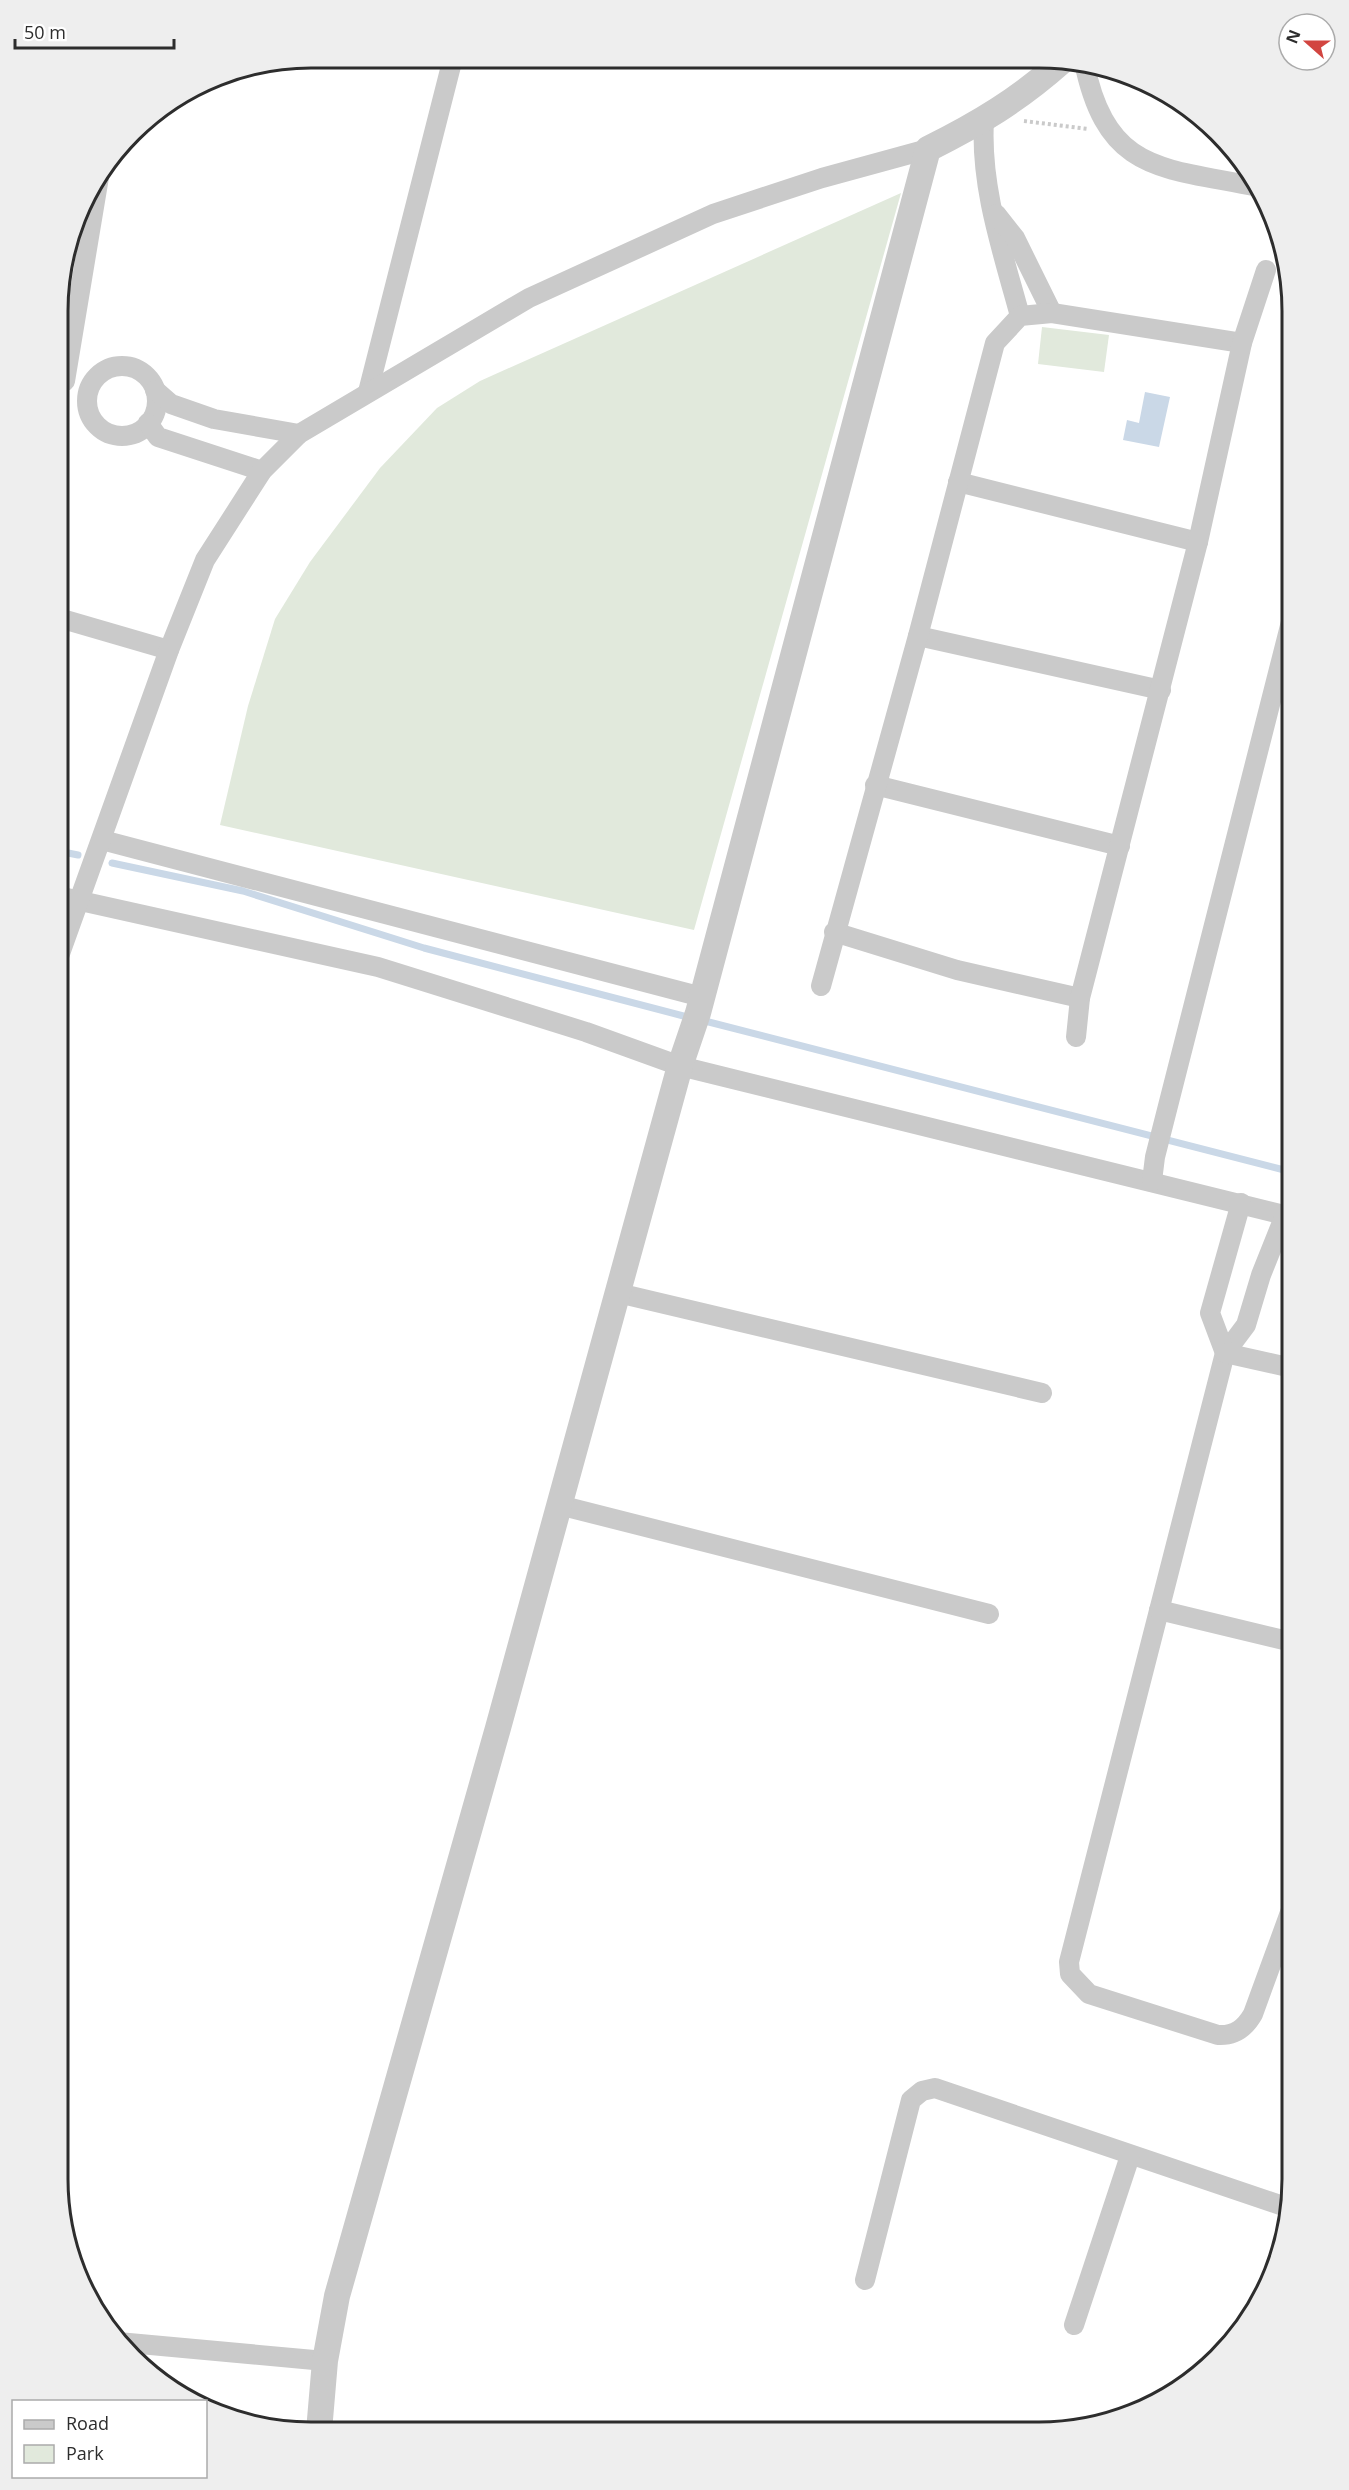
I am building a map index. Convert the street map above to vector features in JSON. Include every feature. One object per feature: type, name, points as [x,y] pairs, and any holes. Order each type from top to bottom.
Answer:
[{"type":"street","points":[[368,392],[450,68]]},
{"type":"street","points":[[68,933],[169,650],[205,560],[262,471],[299,434],[529,298],[713,214],[822,178],[928,149],[984,122],[1033,87],[1054,68]]},
{"type":"street","points":[[1086,72],[1089,88],[1102,122],[1122,146],[1163,169],[1247,185]]},
{"type":"street","points":[[984,122],[982,150],[993,210],[1020,316]]},
{"type":"street","points":[[320,2422],[325,2361],[337,2296],[680,1066],[700,1005],[928,149]]},
{"type":"street","points":[[68,347],[95,199]]},
{"type":"street","points":[[993,210],[1015,238],[1052,313]]},
{"type":"street","points":[[1076,1037],[1080,998],[1198,543],[1242,343],[1266,270]]},
{"type":"street","points":[[820,986],[918,636],[995,343],[1020,316],[1052,313],[1242,343]]},
{"type":"street","points":[[155,390],[157,402],[148,423],[129,435],[106,433],[90,416],[87,393],[99,374],[120,366],[141,372],[155,390],[171,404],[214,419],[299,434]]},
{"type":"street","points":[[68,383],[87,393]]},
{"type":"street","points":[[204,452],[214,419]]},
{"type":"street","points":[[148,423],[158,437],[262,471]]},
{"type":"street","points":[[958,482],[1198,543]]},
{"type":"street","points":[[68,621],[169,650]]},
{"type":"street","points":[[918,636],[1161,690]]},
{"type":"street","points":[[1152,1181],[1155,1157],[1282,658]]},
{"type":"street","points":[[875,785],[1120,846]]},
{"type":"street","points":[[102,840],[700,1005]]},
{"type":"street","points":[[68,898],[378,967],[586,1032],[680,1066],[1282,1214]]},
{"type":"street","points":[[834,932],[957,970],[1080,998]]},
{"type":"street","points":[[1225,1353],[1210,1313],[1240,1203]]},
{"type":"street","points":[[1282,1229],[1261,1275],[1246,1325],[1225,1353],[1069,1962],[1063,1975],[1089,1994],[1218,2035],[1229,2036],[1247,2024],[1253,2014],[1282,1934]]},
{"type":"street","points":[[618,1293],[1042,1393]]},
{"type":"street","points":[[1225,1353],[1282,1366]]},
{"type":"street","points":[[559,1505],[989,1614]]},
{"type":"street","points":[[1159,1610],[1282,1640]]},
{"type":"street","points":[[865,2280],[911,2100],[922,2091],[935,2088],[1280,2205]]},
{"type":"street","points":[[1074,2325],[1130,2156]]},
{"type":"street","points":[[131,2343],[325,2361]]},
{"type":"path","points":[[984,122],[1023,120],[1069,125],[1112,134]]},
{"type":"green space","points":[[901,193],[694,930],[220,825],[248,706],[275,619],[310,562],[380,468],[437,408],[480,381]]},
{"type":"green space","points":[[1042,327],[1109,335],[1104,372],[1038,364]]},
{"type":"water","points":[[1145,392],[1170,397],[1159,447],[1123,440],[1127,420],[1139,423]]},
{"type":"waterway","points":[[68,853],[78,855]]},
{"type":"waterway","points":[[112,863],[243,891],[424,948],[691,1018]]},
{"type":"waterway","points":[[701,1020],[1282,1169]]}]
